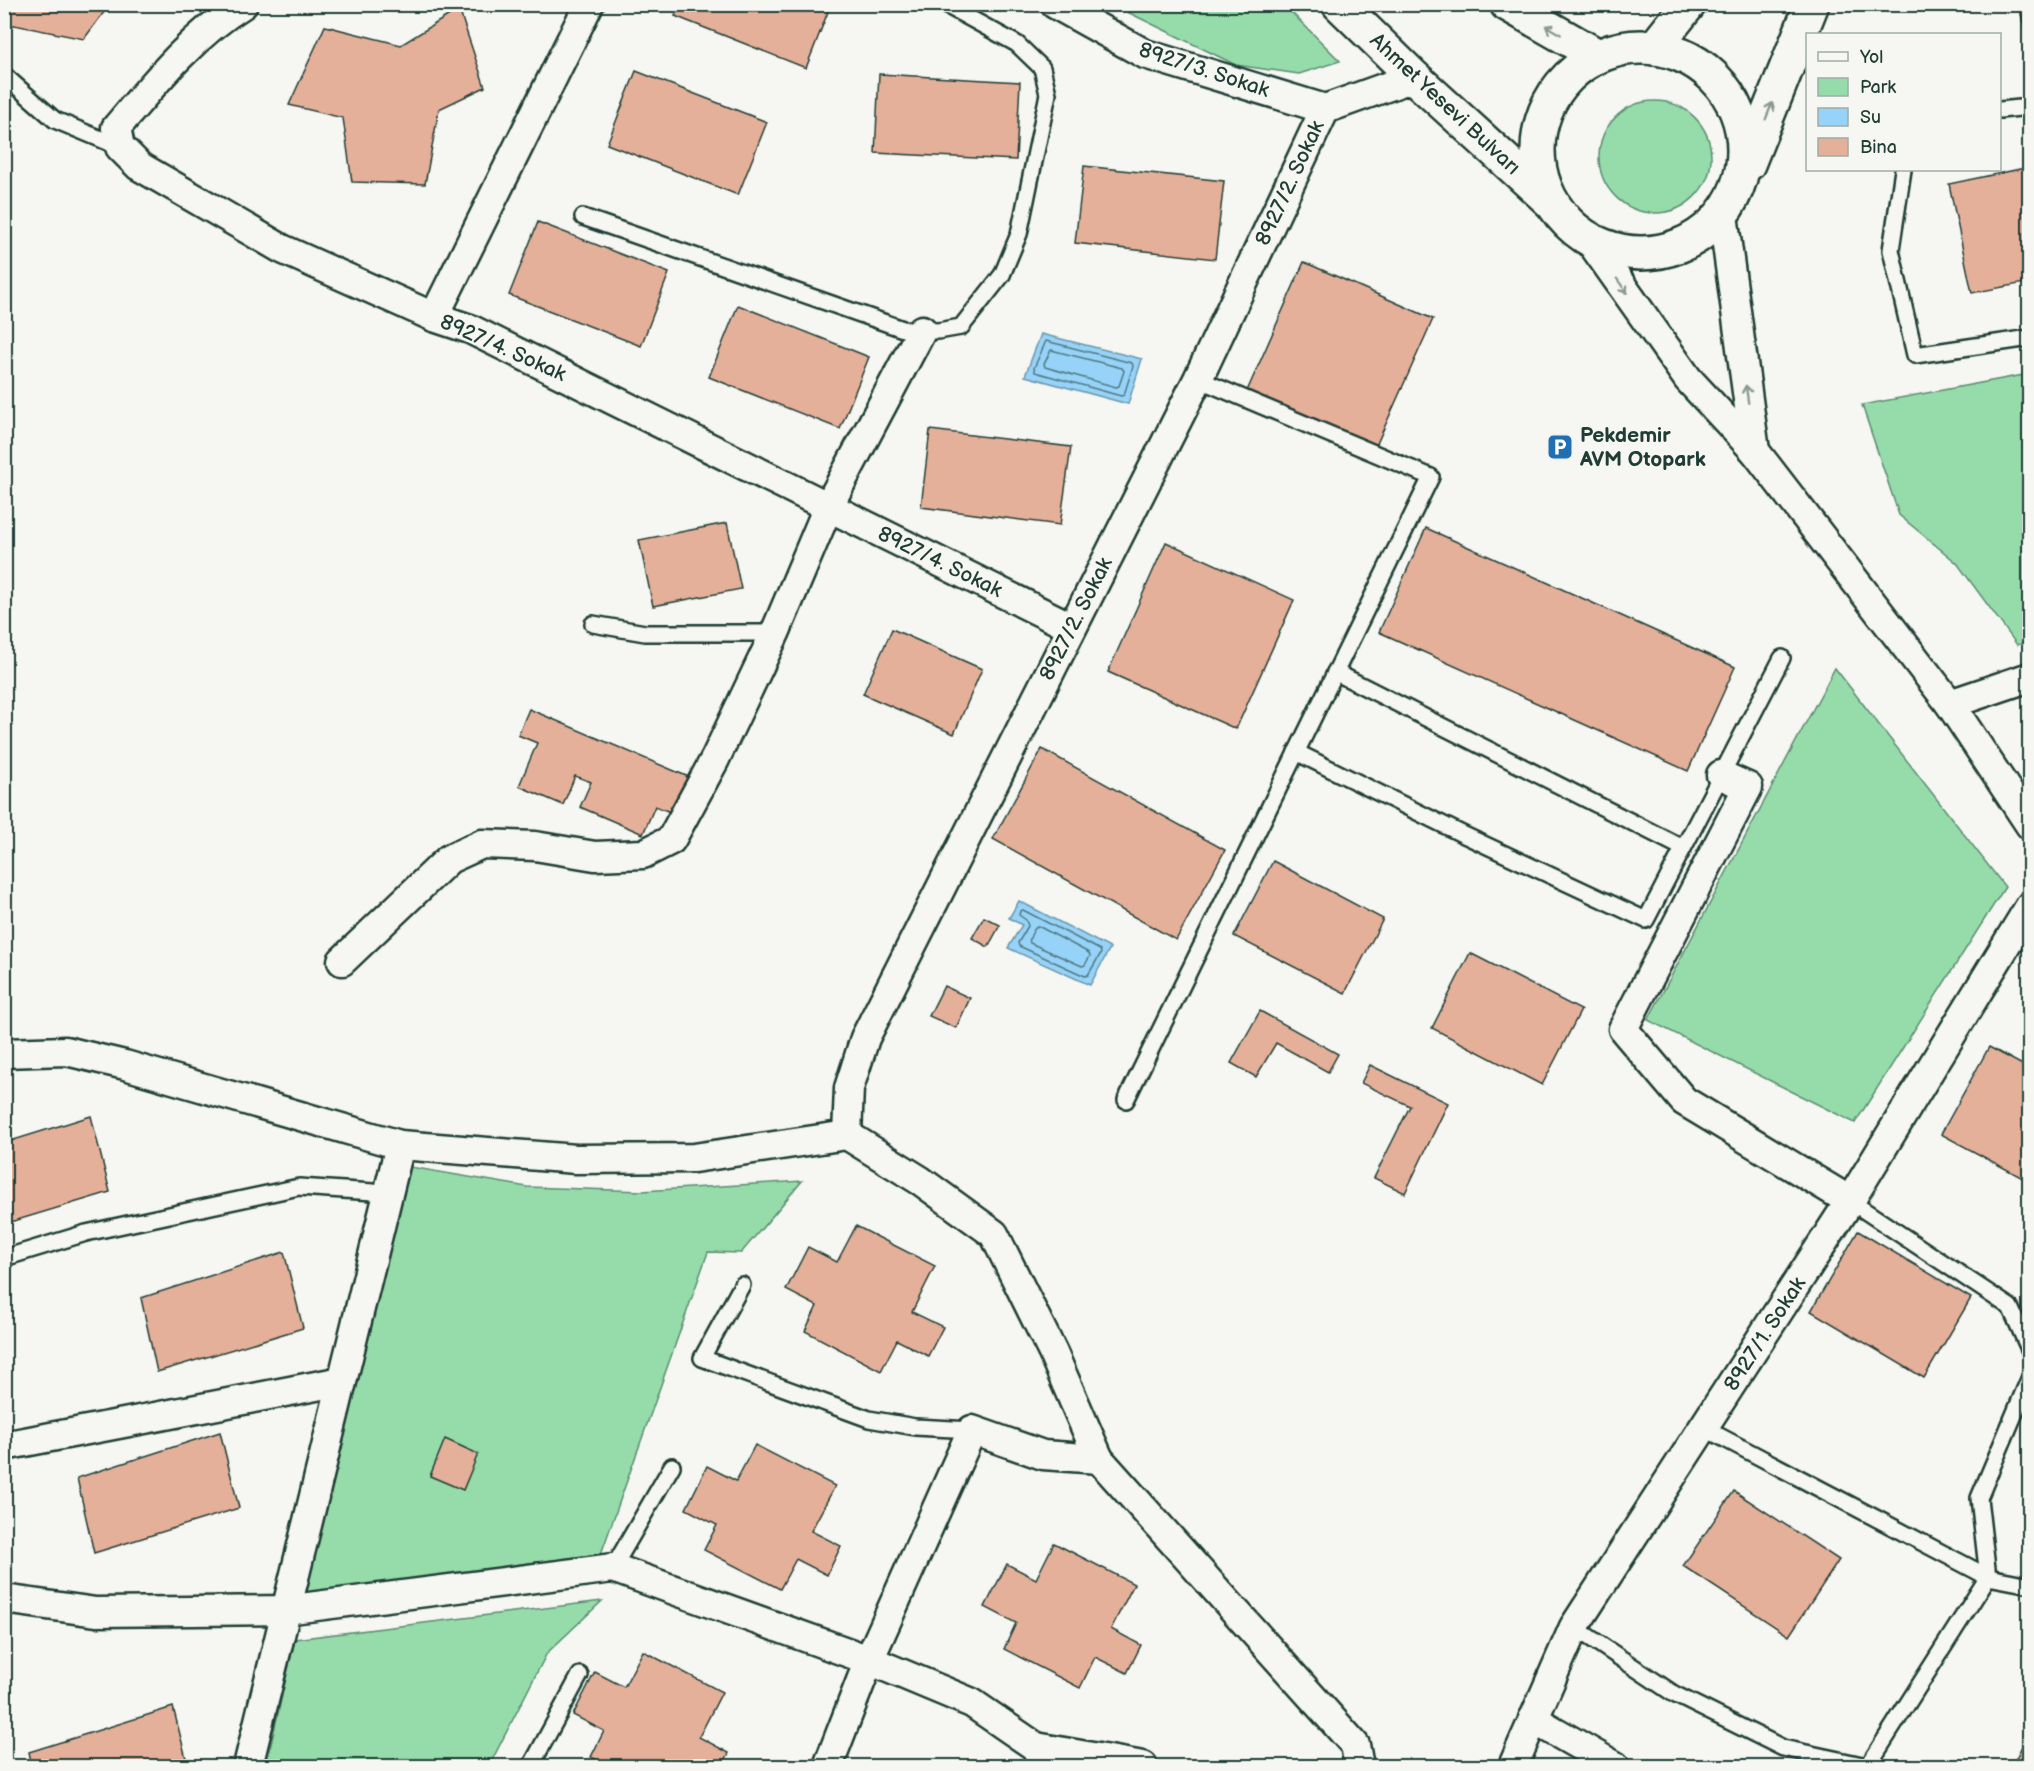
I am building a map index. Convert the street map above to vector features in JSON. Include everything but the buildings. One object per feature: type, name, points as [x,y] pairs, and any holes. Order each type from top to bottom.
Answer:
[{"type":"street","points":[[120,147],[116,128],[154,83],[219,19],[243,4]]},
{"type":"street","points":[[434,317],[589,4]]},
{"type":"street","name":"8927/3. Sokak","points":[[1055,4],[1145,54],[1325,109]]},
{"type":"street","name":"Ahmet Yesevi Bulvarı","points":[[1339,4],[1414,77],[1552,203]]},
{"type":"street","points":[[1508,4],[1598,56]]},
{"type":"street","points":[[1654,48],[1689,4]]},
{"type":"street","points":[[1739,185],[1746,152],[1741,118],[1725,88],[1700,63],[1668,49],[1633,46],[1598,56],[1570,74],[1549,102],[1539,135],[1540,170],[1552,203],[1573,230],[1601,246],[1634,254],[1667,250],[1698,237],[1723,214],[1739,185],[1812,4]]},
{"type":"street","points":[[1325,109],[1414,77]]},
{"type":"street","name":"8927/2. Sokak","points":[[847,1135],[849,1088],[865,1038],[1198,379],[1325,109]]},
{"type":"street","name":"8927/4. Sokak","points":[[120,147],[139,166],[282,249],[434,317],[470,329],[1071,627]]},
{"type":"street","points":[[1723,214],[1755,451]]},
{"type":"street","points":[[1588,238],[1688,379],[1755,451],[1950,704],[2030,825]]},
{"type":"street","points":[[342,961],[449,859],[482,844],[535,846],[595,856],[643,854],[671,840],[715,759],[775,633],[828,507],[922,330]]},
{"type":"street","points":[[1950,704],[2030,677]]},
{"type":"street","points":[[1721,775],[1748,787],[1623,1029],[1684,1101],[1850,1201]]},
{"type":"street","name":"8927/1. Sokak","points":[[1513,1767],[1574,1627],[1850,1201],[2030,906]]},
{"type":"street","points":[[4,1053],[66,1051],[75,1053],[125,1065],[400,1145],[576,1159],[694,1158],[847,1135],[921,1181],[994,1234],[1053,1353],[1099,1459],[1355,1745],[1359,1767]]},
{"type":"street","points":[[248,1767],[400,1145]]},
{"type":"street","points":[[4,1446],[342,1381]]},
{"type":"street","points":[[828,1767],[869,1660],[972,1430],[1042,1455],[1099,1459]]},
{"type":"street","points":[[4,1599],[96,1612],[285,1610],[613,1568],[869,1660],[972,1702],[1040,1757],[1143,1767]]},
{"type":"street","points":[[1533,1719],[1615,1767]]},
{"type":"lane","points":[[583,217],[903,329],[938,332],[961,327],[1002,275],[1019,234],[1048,94],[1042,68],[1017,44],[944,4]]},
{"type":"lane","points":[[4,75],[55,120],[120,147]]},
{"type":"lane","points":[[2001,110],[2030,107]]},
{"type":"lane","points":[[1903,171],[1891,249],[1915,355],[2030,338]]},
{"type":"lane","points":[[1126,1100],[1431,477],[1198,379]]},
{"type":"lane","points":[[593,624],[645,633],[775,633]]},
{"type":"lane","points":[[1296,752],[1462,834],[1646,920],[1782,658]]},
{"type":"lane","points":[[1335,672],[1683,848]]},
{"type":"lane","points":[[4,1257],[86,1233],[299,1187],[388,1193]]},
{"type":"lane","points":[[1850,1201],[2010,1307],[2030,1351]]},
{"type":"lane","points":[[742,1285],[702,1358],[870,1419],[915,1427],[972,1430]]},
{"type":"lane","points":[[1574,1627],[1674,1694],[1784,1748],[1868,1767],[1988,1576],[1979,1498],[2030,1377]]},
{"type":"lane","points":[[1704,1428],[1988,1576],[2030,1585]]},
{"type":"lane","points":[[613,1568],[672,1466]]},
{"type":"lane","points":[[531,1767],[580,1676]]},
{"type":"green space","points":[[1113,5],[1284,5],[1340,61],[1299,74],[1236,65]]},
{"type":"green space","points":[[1655,101],[1676,105],[1695,117],[1707,136],[1711,157],[1707,178],[1695,197],[1676,209],[1655,213],[1634,209],[1615,197],[1603,178],[1599,157],[1603,136],[1615,117],[1634,105]]},
{"type":"green space","points":[[2029,374],[2030,641],[2017,645],[1957,563],[1899,515],[1862,405]]},
{"type":"green space","points":[[1835,668],[2005,887],[1855,1123],[1648,1020]]},
{"type":"green space","points":[[410,1167],[527,1187],[642,1191],[802,1181],[741,1253],[708,1252],[601,1554],[304,1593]]},
{"type":"green space","points":[[602,1601],[547,1653],[489,1766],[266,1766],[295,1639]]},
{"type":"water","points":[[1041,334],[1142,359],[1128,404],[1025,376]]},
{"type":"water","points":[[1019,901],[1110,948],[1090,985],[1008,948],[1022,925],[1009,918]]},
{"type":"place","name":"Pekdemir AVM Otopark","points":[[1560,447]]}]
